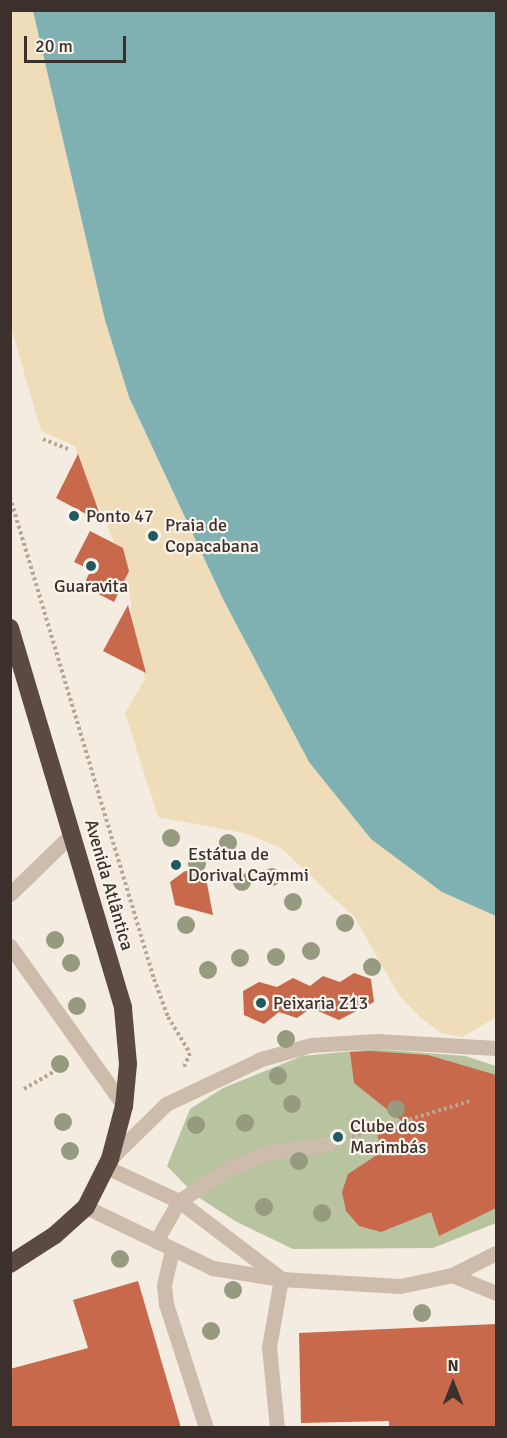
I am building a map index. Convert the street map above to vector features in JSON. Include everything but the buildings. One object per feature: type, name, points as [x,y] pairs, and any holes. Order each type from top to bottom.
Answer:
[{"type":"highway","name":"Avenida Atlântica","points":[[10,628],[123,1008],[128,1064],[124,1106],[108,1163],[86,1207]]},
{"type":"highway","points":[[10,1264],[56,1235],[86,1207]]},
{"type":"lane","points":[[10,894],[72,834]]},
{"type":"lane","points":[[10,946],[124,1106]]},
{"type":"lane","points":[[281,1279],[179,1201],[108,1163],[166,1104],[261,1059],[301,1047],[377,1041],[496,1048]]},
{"type":"lane","points":[[156,1241],[179,1201],[216,1175],[252,1157],[328,1144]]},
{"type":"lane","points":[[86,1207],[213,1269],[281,1279],[400,1286],[452,1275],[496,1253]]},
{"type":"lane","points":[[172,1250],[164,1285],[166,1304],[206,1428]]},
{"type":"lane","points":[[452,1275],[496,1293]]},
{"type":"lane","points":[[277,1428],[268,1347],[281,1279]]},
{"type":"path","points":[[43,439],[68,449]]},
{"type":"path","points":[[24,1089],[85,1053]]},
{"type":"path","points":[[328,1144],[470,1101]]},
{"type":"green space","name":"Clube dos Marimbás","points":[[375,1049],[465,1056],[496,1066],[496,1223],[433,1248],[293,1249],[235,1221],[195,1195],[167,1166],[190,1109],[223,1088],[302,1056]]},
{"type":"sand","name":"Praia de Copacabana","points":[[11,11],[33,11],[105,319],[129,397],[224,601],[309,762],[442,892],[496,916],[496,1017],[463,1037],[441,1033],[420,1017],[399,995],[355,918],[281,848],[244,833],[158,817],[125,713],[145,679],[132,635],[131,602],[122,563],[101,510],[88,493],[75,446],[41,431],[11,327]]},
{"type":"water","points":[[33,11],[496,11],[496,916],[442,892],[371,839],[309,762],[224,601],[129,397],[105,320]]},
{"type":"place","name":"Ponto 47","points":[[74,516]]},
{"type":"place","name":"Praia de Copacabana","points":[[153,536]]},
{"type":"place","name":"Guaravita","points":[[91,566]]},
{"type":"place","name":"Estátua de Dorival Caymmi","points":[[176,865]]},
{"type":"place","name":"Peixaria Z13","points":[[261,1003]]},
{"type":"place","name":"Clube dos Marimbás","points":[[338,1137]]}]
